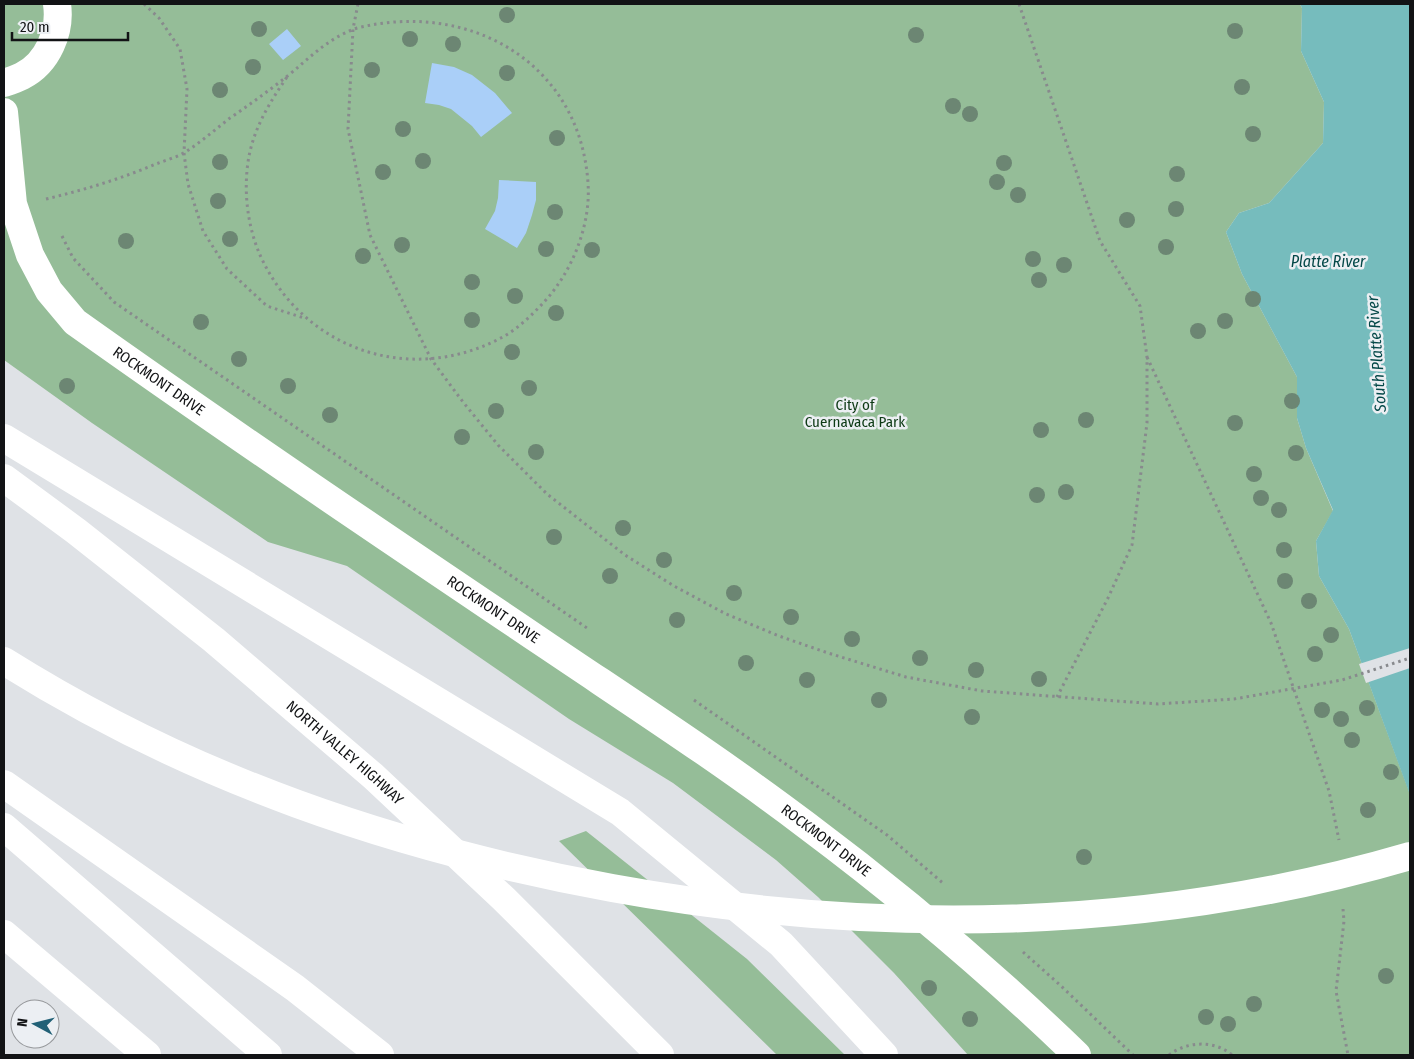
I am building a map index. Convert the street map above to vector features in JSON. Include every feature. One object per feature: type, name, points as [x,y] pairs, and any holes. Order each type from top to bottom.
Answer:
[{"type":"main road","points":[[4,83],[24,76],[42,60],[54,39],[59,16],[57,4]]},
{"type":"main road","name":"ROCKMONT DRIVE","points":[[4,112],[13,204],[30,256],[50,291],[75,322],[342,507],[675,733],[804,824],[894,893],[975,961],[1077,1055]]},
{"type":"main road","points":[[4,438],[620,812],[781,944],[884,1055]]},
{"type":"main road","name":"NORTH VALLEY HIGHWAY","points":[[4,478],[76,531],[214,640],[373,776],[504,899],[660,1055]]},
{"type":"main road","points":[[4,662],[44,687],[160,748],[317,812],[401,839],[489,863],[563,879],[695,902],[864,918],[975,920],[1049,917],[1156,908],[1270,890],[1322,880],[1410,856]]},
{"type":"main road","points":[[4,784],[295,988],[380,1055]]},
{"type":"main road","points":[[4,826],[268,1055]]},
{"type":"main road","points":[[4,934],[147,1055]]},
{"type":"path","points":[[144,4],[159,18],[180,49],[187,89],[184,153],[188,184],[203,231],[227,269],[267,306],[305,318]]},
{"type":"path","points":[[358,4],[353,29],[348,129],[370,235],[431,359],[498,445],[547,494],[625,555],[674,586],[726,614],[828,653],[906,677],[982,691],[1158,704],[1234,699],[1342,680],[1410,658]]},
{"type":"path","points":[[1019,4],[1100,241],[1140,306],[1147,357],[1147,423],[1132,546],[1108,598],[1057,697]]},
{"type":"path","points":[[49,198],[122,179],[184,153],[287,77],[317,49],[353,29],[388,19],[407,18]]},
{"type":"path","points":[[470,26],[487,32]]},
{"type":"path","points":[[287,77],[270,101],[257,128],[249,157],[246,186],[248,216],[256,245],[268,272],[284,296],[305,318],[332,338],[364,352],[397,359],[431,359],[467,353],[501,338],[531,316],[556,290],[574,257],[585,222],[588,186],[584,149],[572,114],[552,82],[526,56],[504,40]]},
{"type":"path","points":[[1147,357],[1271,623],[1329,791],[1340,843]]},
{"type":"path","points":[[1343,901],[1344,921],[1336,992],[1348,1055]]},
{"type":"path","points":[[1169,1055],[1178,1049],[1198,1044],[1225,1049],[1232,1055]]},
{"type":"green space","name":"City of Cuernavaca Park","points":[[4,4],[1300,4],[1302,8],[1301,51],[1324,102],[1323,143],[1269,203],[1239,213],[1226,232],[1242,274],[1297,377],[1297,418],[1306,448],[1333,511],[1316,541],[1319,576],[1349,629],[1410,794],[1410,1055],[968,1055],[894,973],[818,897],[776,860],[673,783],[569,719],[347,566],[268,542],[92,423],[4,360]]},
{"type":"green space","points":[[586,831],[747,959],[845,1055],[777,1055],[559,841]]},
{"type":"water","name":"Platte River","points":[[1300,4],[1410,4],[1410,795],[1349,629],[1319,576],[1316,541],[1333,510],[1306,448],[1297,418],[1297,377],[1242,274],[1226,232],[1239,213],[1269,203],[1323,143],[1324,102],[1301,51],[1302,8]]},
{"type":"pier","points":[[1410,648],[1410,668],[1366,683],[1359,664]]},
{"type":"building","points":[[287,29],[301,46],[283,60],[269,44]]},
{"type":"building","points":[[432,63],[454,67],[472,75],[495,93],[512,113],[481,137],[472,126],[451,109],[425,103]]},
{"type":"building","points":[[499,180],[536,182],[536,200],[532,215],[526,233],[517,248],[485,229],[495,211]]},
{"type":"water label","name":"South Platte River","points":[[1376,354]]}]
